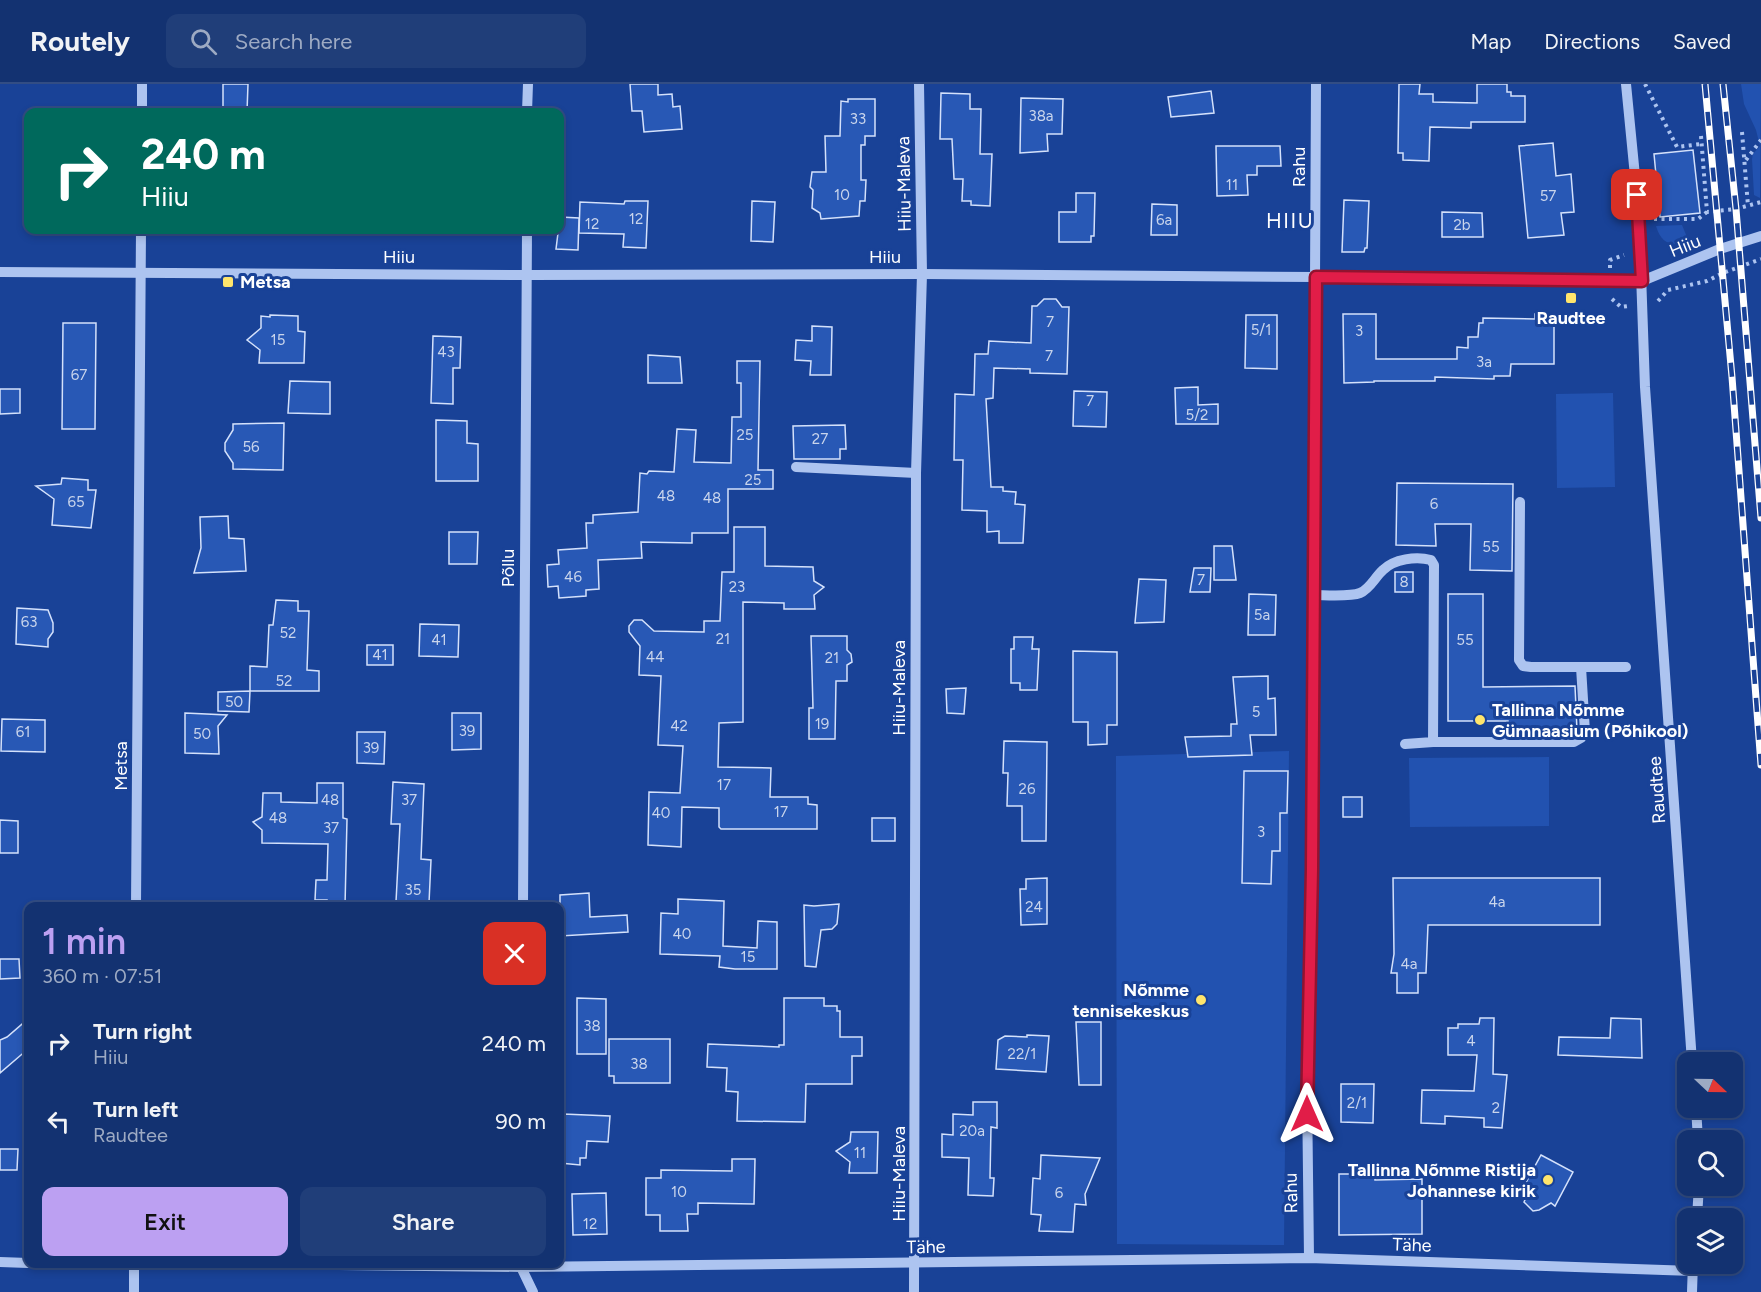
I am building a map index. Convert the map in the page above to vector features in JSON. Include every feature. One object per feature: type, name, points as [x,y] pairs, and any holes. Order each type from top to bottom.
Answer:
[{"type":"street","points":[[142,84],[142,108]]},
{"type":"street","points":[[527,108],[528,84]]},
{"type":"street","name":"Hiiu-Maleva","points":[[914,1292],[916,472],[922,274],[919,84]]},
{"type":"street","name":"Rahu","points":[[1309,1258],[1307,1090],[1312,869],[1316,84]]},
{"type":"street","name":"Raudtee","points":[[1626,84],[1639,217],[1645,387],[1691,1052]]},
{"type":"street","name":"Metsa","points":[[136,902],[141,234]]},
{"type":"street","name":"Põllu","points":[[523,902],[527,234]]},
{"type":"street","name":"Hiiu","points":[[0,272],[527,275],[922,274],[1642,281],[1720,249],[1761,236]]},
{"type":"street","points":[[796,467],[916,472]]},
{"type":"street","points":[[1520,502],[1518,660],[1523,666],[1531,667],[1626,667]]},
{"type":"street","points":[[1314,595],[1359,594],[1392,562],[1431,560],[1434,565],[1433,742]]},
{"type":"street","points":[[1405,744],[1574,742],[1585,732],[1581,668]]},
{"type":"street","name":"Tähe","points":[[564,1265],[915,1264],[1309,1258],[1677,1267]]},
{"type":"street","points":[[0,1262],[24,1263]]},
{"type":"street","points":[[134,1268],[134,1292]]},
{"type":"street","points":[[522,1268],[532,1292]]},
{"type":"street","points":[[1692,1292],[1693,1274]]},
{"type":"path","points":[[1645,84],[1677,147],[1701,144]]},
{"type":"path","points":[[1742,132],[1748,206]]},
{"type":"path","points":[[1701,135],[1707,212],[1736,209],[1761,202]]},
{"type":"path","points":[[1745,160],[1761,141]]},
{"type":"path","points":[[1611,298],[1620,307],[1656,304],[1668,290],[1707,281],[1761,258]]},
{"type":"shaded area","points":[[1741,84],[1761,84],[1760,198],[1754,195],[1752,159],[1760,146],[1756,130],[1744,104]]},
{"type":"shaded area","points":[[1682,225],[1689,242],[1677,244],[1664,240],[1656,226]]},
{"type":"shaded area","points":[[1613,393],[1615,487],[1557,488],[1556,394]]},
{"type":"shaded area","name":"Nõmme tennisekeskus","points":[[1289,751],[1284,1245],[1117,1244],[1116,756]]},
{"type":"shaded area","points":[[1549,757],[1549,826],[1410,827],[1409,758]]},
{"type":"building","points":[[223,84],[248,84],[247,108],[223,108]]},
{"type":"building","points":[[630,84],[658,84],[658,95],[672,94],[673,107],[680,106],[682,129],[644,132],[642,111],[632,111]]},
{"type":"building","points":[[1399,84],[1420,84],[1419,94],[1433,94],[1433,102],[1477,103],[1477,84],[1507,84],[1507,92],[1511,92],[1511,96],[1525,96],[1525,122],[1471,122],[1471,128],[1430,127],[1429,161],[1403,160],[1403,153],[1398,153]]},
{"type":"building","points":[[1211,91],[1214,113],[1171,117],[1168,97]]},
{"type":"building","points":[[941,93],[970,94],[970,109],[981,109],[980,154],[992,154],[990,206],[971,205],[971,201],[962,201],[963,179],[954,179],[952,139],[940,139]]},
{"type":"building","points":[[1021,98],[1063,99],[1062,134],[1047,134],[1048,151],[1020,153]]},
{"type":"building","points":[[848,99],[875,99],[875,136],[865,136],[865,145],[861,145],[861,180],[866,180],[865,201],[860,201],[859,216],[821,219],[820,213],[812,208],[813,190],[810,187],[812,172],[826,172],[825,136],[840,136],[841,101],[848,102]]},
{"type":"building","points":[[1553,143],[1556,176],[1571,174],[1574,212],[1561,213],[1564,235],[1528,238],[1519,146]]},
{"type":"building","points":[[1216,146],[1280,146],[1281,166],[1257,166],[1257,175],[1247,175],[1248,195],[1217,196]]},
{"type":"building","points":[[1693,150],[1700,213],[1660,217],[1654,154]]},
{"type":"building","points":[[1076,193],[1095,193],[1094,236],[1091,236],[1091,242],[1059,242],[1059,212],[1076,212]]},
{"type":"building","points":[[1344,200],[1369,201],[1367,248],[1364,252],[1342,252]]},
{"type":"building","points":[[625,201],[648,201],[646,248],[623,247],[624,234],[579,233],[580,202],[624,204]]},
{"type":"building","points":[[752,201],[775,202],[773,242],[751,241]]},
{"type":"building","points":[[1152,204],[1177,205],[1177,235],[1151,235]]},
{"type":"building","points":[[1442,212],[1482,213],[1483,237],[1442,237]]},
{"type":"building","points":[[564,217],[579,218],[578,250],[556,249],[558,234],[564,234]]},
{"type":"building","points":[[1044,299],[1056,299],[1062,307],[1069,307],[1067,374],[1030,373],[1030,369],[994,368],[993,398],[986,399],[991,487],[1003,487],[1003,491],[1016,492],[1015,504],[1025,505],[1023,543],[999,543],[999,531],[987,532],[987,511],[962,510],[963,460],[954,460],[955,394],[974,395],[975,354],[988,354],[989,341],[1031,343],[1032,306],[1037,306]]},
{"type":"building","points":[[1343,314],[1376,314],[1376,359],[1457,359],[1457,347],[1468,348],[1468,337],[1478,337],[1479,323],[1483,323],[1483,318],[1535,319],[1535,314],[1554,314],[1554,364],[1511,364],[1510,376],[1494,376],[1494,379],[1435,377],[1435,381],[1344,383]]},
{"type":"building","points":[[270,315],[298,316],[298,331],[305,332],[304,363],[259,363],[260,350],[247,340],[261,328],[261,316],[270,317]]},
{"type":"building","points":[[1246,315],[1277,315],[1277,369],[1245,368]]},
{"type":"building","points":[[63,323],[96,323],[95,429],[62,429]]},
{"type":"building","points":[[812,326],[832,327],[831,375],[810,375],[811,361],[795,360],[796,340],[812,341]]},
{"type":"building","points":[[433,336],[461,337],[460,368],[453,368],[453,404],[431,403]]},
{"type":"building","points":[[648,355],[680,357],[682,383],[648,383]]},
{"type":"building","points":[[737,361],[760,361],[758,470],[773,470],[773,489],[728,489],[728,533],[692,533],[692,543],[641,542],[642,558],[598,560],[599,589],[586,590],[586,596],[559,598],[558,586],[548,587],[547,565],[559,564],[558,550],[587,548],[586,523],[593,523],[593,515],[638,512],[640,473],[674,472],[677,429],[696,430],[694,462],[731,463],[732,417],[741,417],[741,383],[737,383]]},
{"type":"building","points":[[290,381],[330,382],[330,414],[288,413]]},
{"type":"building","points":[[1198,387],[1198,405],[1218,404],[1218,424],[1176,424],[1175,388]]},
{"type":"building","points":[[0,389],[20,389],[20,413],[0,414]]},
{"type":"building","points":[[1074,391],[1107,392],[1106,427],[1073,426]]},
{"type":"building","points":[[436,420],[467,421],[467,443],[478,444],[478,481],[436,481]]},
{"type":"building","points":[[284,423],[283,470],[233,469],[233,463],[225,451],[225,443],[233,430],[233,424]]},
{"type":"building","points":[[845,425],[846,449],[840,449],[840,459],[794,459],[793,426]]},
{"type":"building","points":[[62,478],[88,480],[88,490],[96,490],[91,528],[52,525],[54,499],[36,486],[61,484]]},
{"type":"building","points":[[1397,483],[1513,484],[1512,571],[1470,570],[1471,524],[1435,524],[1436,546],[1396,545]]},
{"type":"building","points":[[228,516],[229,538],[244,539],[246,571],[194,573],[201,548],[200,517]]},
{"type":"building","points":[[734,527],[765,527],[765,566],[813,567],[814,581],[824,587],[814,595],[815,609],[784,609],[784,603],[743,602],[743,722],[719,723],[718,767],[771,768],[770,797],[808,797],[808,804],[817,805],[817,829],[721,829],[719,827],[719,808],[682,807],[681,847],[648,845],[649,792],[680,793],[683,746],[658,745],[661,676],[639,675],[640,646],[629,632],[629,626],[634,620],[642,620],[654,631],[704,632],[704,621],[720,621],[722,572],[734,572]]},
{"type":"building","points":[[449,532],[478,532],[477,564],[449,564]]},
{"type":"building","points":[[1214,546],[1232,546],[1236,580],[1214,580]]},
{"type":"building","points":[[1194,568],[1211,568],[1210,592],[1190,592]]},
{"type":"building","points":[[1395,572],[1413,572],[1413,592],[1395,592]]},
{"type":"building","points":[[1139,579],[1166,580],[1164,622],[1135,623]]},
{"type":"building","points":[[1249,594],[1276,595],[1275,635],[1248,635]]},
{"type":"building","points":[[1448,594],[1483,594],[1483,687],[1575,686],[1576,732],[1508,734],[1508,721],[1448,721]]},
{"type":"building","points":[[276,600],[298,601],[298,611],[309,611],[307,670],[319,671],[319,691],[250,691],[250,666],[267,667],[269,625],[273,625]]},
{"type":"building","points":[[17,608],[48,610],[53,623],[53,632],[48,639],[48,647],[16,644]]},
{"type":"building","points":[[420,624],[459,625],[458,657],[419,656]]},
{"type":"building","points":[[811,636],[847,636],[847,650],[851,654],[852,662],[847,665],[847,681],[836,681],[835,739],[809,739],[809,708],[813,708]]},
{"type":"building","points":[[1014,637],[1033,637],[1032,649],[1039,649],[1037,690],[1020,690],[1020,683],[1011,683],[1011,649],[1014,649]]},
{"type":"building","points":[[367,645],[393,645],[393,665],[367,665]]},
{"type":"building","points":[[1073,651],[1117,652],[1117,725],[1107,725],[1107,744],[1088,745],[1088,722],[1073,722]]},
{"type":"building","points":[[1268,676],[1268,699],[1275,698],[1276,735],[1250,735],[1252,755],[1188,757],[1185,737],[1231,736],[1231,724],[1237,724],[1233,677]]},
{"type":"building","points":[[966,688],[964,714],[947,713],[946,689]]},
{"type":"building","points":[[250,691],[249,712],[218,711],[218,692]]},
{"type":"building","points":[[185,713],[227,715],[218,726],[219,754],[185,753]]},
{"type":"building","points":[[452,713],[481,713],[481,749],[452,750]]},
{"type":"building","points":[[2,719],[45,720],[45,752],[1,751]]},
{"type":"building","points":[[357,732],[385,732],[384,764],[357,763]]},
{"type":"building","points":[[1004,741],[1047,742],[1046,841],[1022,841],[1022,806],[1007,806],[1008,773],[1003,773]]},
{"type":"building","points":[[1244,771],[1288,771],[1287,813],[1280,813],[1280,851],[1272,851],[1271,884],[1242,883]]},
{"type":"building","points":[[393,782],[424,784],[421,859],[431,860],[429,902],[396,902],[400,824],[391,824]]},
{"type":"building","points":[[317,783],[343,783],[343,818],[347,819],[345,902],[315,900],[316,880],[327,880],[328,844],[262,843],[262,830],[253,822],[262,817],[263,793],[281,793],[281,802],[317,803]]},
{"type":"building","points":[[1343,797],[1362,797],[1362,817],[1343,817]]},
{"type":"building","points":[[872,818],[895,818],[895,841],[872,841]]},
{"type":"building","points":[[0,820],[18,821],[18,853],[0,853]]},
{"type":"building","points":[[1047,878],[1047,924],[1021,925],[1020,889],[1026,889],[1026,879]]},
{"type":"building","points":[[1393,878],[1600,878],[1600,925],[1428,925],[1426,973],[1418,973],[1418,993],[1397,993],[1397,973],[1391,973],[1394,954]]},
{"type":"building","points":[[589,893],[590,917],[627,915],[628,932],[564,936],[564,902],[560,902],[560,895]]},
{"type":"building","points":[[678,899],[724,901],[723,946],[757,948],[758,921],[777,922],[777,969],[719,967],[720,956],[660,954],[661,913],[678,914]]},
{"type":"building","points":[[839,904],[837,924],[832,929],[821,930],[816,967],[805,966],[804,905]]},
{"type":"building","points":[[0,959],[19,959],[20,978],[0,979]]},
{"type":"building","points":[[577,998],[606,999],[606,1054],[577,1054]]},
{"type":"building","points":[[784,998],[824,998],[824,1006],[837,1006],[837,1011],[840,1011],[840,1037],[862,1037],[862,1056],[852,1056],[852,1084],[806,1084],[805,1122],[737,1121],[738,1092],[726,1091],[727,1068],[707,1067],[708,1044],[779,1047],[779,1045],[784,1045]]},
{"type":"building","points":[[1480,1018],[1494,1018],[1493,1074],[1507,1075],[1502,1128],[1484,1127],[1484,1118],[1445,1116],[1445,1124],[1421,1123],[1422,1090],[1474,1091],[1477,1055],[1448,1055],[1448,1028],[1458,1028],[1458,1024],[1479,1024]]},
{"type":"building","points":[[1611,1018],[1641,1019],[1642,1058],[1558,1055],[1559,1037],[1610,1038]]},
{"type":"building","points":[[24,1022],[24,1052],[0,1073],[0,1040]]},
{"type":"building","points":[[1076,1022],[1101,1022],[1101,1085],[1079,1085]]},
{"type":"building","points":[[1027,1035],[1049,1036],[1046,1072],[996,1069],[998,1040],[1005,1036],[1027,1037]]},
{"type":"building","points":[[609,1039],[670,1039],[670,1083],[614,1083],[614,1076],[609,1076]]},
{"type":"building","points":[[1341,1084],[1374,1084],[1373,1123],[1341,1122]]},
{"type":"building","points":[[973,1102],[997,1102],[997,1128],[991,1127],[990,1178],[994,1178],[993,1196],[968,1195],[969,1158],[942,1157],[942,1134],[953,1135],[953,1114],[973,1115]]},
{"type":"building","points":[[564,1114],[610,1116],[608,1142],[587,1141],[586,1158],[580,1158],[580,1165],[564,1163]]},
{"type":"building","points":[[851,1132],[878,1132],[877,1173],[849,1173],[850,1162],[836,1151],[850,1142]]},
{"type":"building","points":[[0,1149],[18,1149],[17,1170],[0,1170]]},
{"type":"building","points":[[1041,1155],[1100,1158],[1085,1194],[1086,1205],[1075,1204],[1073,1232],[1039,1231],[1041,1215],[1031,1214],[1033,1178],[1040,1179]]},
{"type":"building","name":"Tallinna Nõmme Ristija Johannese kirik","points":[[1541,1155],[1573,1172],[1555,1206],[1551,1203],[1533,1211],[1524,1202],[1529,1191],[1523,1188]]},
{"type":"building","points":[[732,1159],[755,1159],[754,1204],[698,1203],[698,1214],[687,1214],[688,1231],[660,1231],[660,1215],[646,1215],[646,1178],[661,1178],[661,1170],[732,1171]]},
{"type":"building","points":[[1339,1174],[1375,1174],[1375,1180],[1422,1179],[1422,1234],[1339,1235]]},
{"type":"building","points":[[606,1193],[607,1234],[573,1235],[572,1194]]},
{"type":"railway","points":[[1705,84],[1732,377],[1761,765]]},
{"type":"railway","points":[[1723,84],[1736,209],[1761,518]]},
{"type":"place","name":"Metsa","points":[[228,282]]},
{"type":"place","name":"Raudtee","points":[[1571,298]]},
{"type":"place","name":"Tallinna Nõmme Gümnaasium (Põhikool)","points":[[1480,720]]},
{"type":"place","name":"Nõmme tennisekeskus","points":[[1201,1000]]},
{"type":"place","name":"Tallinna Nõmme Ristija Johannese kirik","points":[[1548,1180]]},
{"type":"district","name":"HIIU","points":[[1290,221]]},
{"type":"route","points":[[1307,1114],[1312,869],[1316,277],[1642,281],[1637,195]]}]
